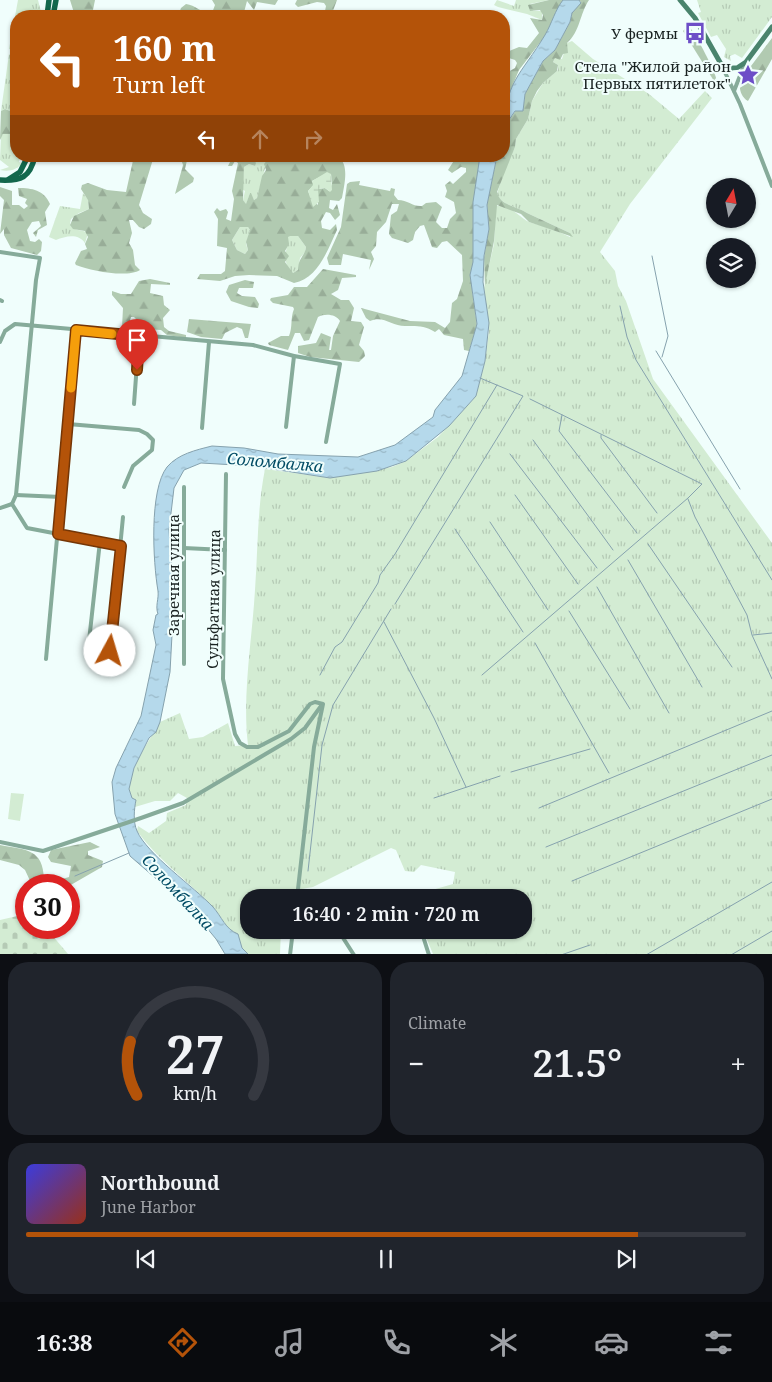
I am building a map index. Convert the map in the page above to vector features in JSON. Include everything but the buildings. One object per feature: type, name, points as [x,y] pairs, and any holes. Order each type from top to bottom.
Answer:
[{"type":"main road","points":[[680,0],[695,18],[721,64],[729,68],[737,68],[746,62],[772,27]]},
{"type":"main road","points":[[3,180],[20,172],[25,162]]},
{"type":"main road","points":[[3,180],[24,178],[33,162]]},
{"type":"street","points":[[734,91],[746,62]]},
{"type":"street","points":[[721,64],[734,91],[772,186]]},
{"type":"street","points":[[0,252],[40,258],[16,496],[12,504],[0,508]]},
{"type":"street","points":[[0,342],[5,331],[15,324],[253,345],[294,356],[340,364],[326,442]]},
{"type":"street","points":[[46,659],[76,330]]},
{"type":"street","points":[[134,404],[139,336]]},
{"type":"street","points":[[202,428],[209,342]]},
{"type":"street","points":[[286,427],[294,356]]},
{"type":"street","points":[[68,424],[139,430],[153,440],[152,450],[133,466],[124,487]]},
{"type":"street","name":"Сульфатная улица","points":[[226,474],[223,679],[232,723],[240,742],[247,747],[258,747],[289,731],[310,704],[315,702],[323,704]]},
{"type":"street","name":"Заречная улица","points":[[184,486],[184,664]]},
{"type":"street","points":[[16,496],[61,497]]},
{"type":"street","points":[[12,504],[27,528],[121,546]]},
{"type":"street","points":[[110,651],[123,517]]},
{"type":"street","points":[[88,650],[100,541]]},
{"type":"street","points":[[184,548],[225,550]]},
{"type":"street","points":[[0,842],[43,851],[183,803],[291,740],[305,728],[323,704]]},
{"type":"street","points":[[298,889],[314,747],[323,704]]},
{"type":"street","points":[[290,954],[292,939]]},
{"type":"street","points":[[344,939],[354,954]]},
{"type":"street","points":[[424,939],[428,954]]},
{"type":"green space","points":[[18,0],[38,0],[40,10],[16,10]]},
{"type":"green space","points":[[70,0],[95,0],[93,10],[73,10]]},
{"type":"green space","points":[[212,0],[278,0],[275,5],[257,2],[254,10],[247,1],[245,10],[213,10],[215,5]]},
{"type":"green space","points":[[297,0],[337,0],[333,10],[325,10],[324,3],[317,2],[298,7],[295,4]]},
{"type":"green space","points":[[497,0],[514,6],[516,0],[549,0],[530,4],[533,11],[542,11],[542,20],[527,14],[498,7],[494,5]]},
{"type":"green space","points":[[549,0],[564,0],[545,36],[519,70],[510,92],[510,71],[515,68],[517,63],[510,58],[510,51],[519,47],[527,48],[539,33],[530,18],[542,20],[543,15],[540,10],[530,11],[528,5]]},
{"type":"green space","points":[[579,0],[589,0],[575,33],[567,43],[568,53],[563,54],[560,60],[555,58],[553,62],[558,65],[557,71],[537,91],[532,101],[528,119],[516,139],[510,160],[510,119],[516,110],[523,110],[525,94],[543,61],[555,50],[570,22],[572,13],[581,2]]},
{"type":"green space","points":[[697,0],[772,0],[772,17],[742,58],[735,54],[730,56],[731,61],[724,57],[726,49],[717,35],[711,37],[698,13],[701,12]]},
{"type":"green space","points":[[186,4],[200,10],[180,10]]},
{"type":"green space","points":[[691,29],[701,46],[715,74],[716,78],[714,81],[683,31]]},
{"type":"green space","points":[[772,38],[772,59],[748,101],[741,93],[740,82],[746,80],[751,72],[751,66]]},
{"type":"green space","points":[[572,41],[593,59],[649,94],[679,119],[705,91],[712,98],[630,204],[600,252],[615,271],[618,286],[626,301],[653,379],[772,543],[772,954],[433,954],[427,939],[532,939],[532,889],[436,889],[453,884],[455,872],[421,865],[414,872],[405,871],[396,850],[391,848],[313,887],[302,889],[240,889],[240,939],[281,939],[280,954],[248,954],[242,948],[238,935],[226,925],[212,906],[163,861],[137,831],[138,826],[149,833],[166,821],[167,813],[186,805],[187,798],[178,793],[170,801],[155,801],[135,807],[129,789],[133,771],[160,722],[180,713],[189,739],[203,737],[228,723],[235,746],[248,745],[246,726],[247,687],[259,514],[265,469],[330,478],[392,467],[406,461],[438,437],[476,396],[485,361],[489,331],[484,288],[494,244],[496,206],[507,207],[528,221],[570,237],[570,233],[502,201],[497,194],[504,171],[508,162],[510,162],[516,139],[528,119],[532,101],[543,83],[558,70],[558,65],[553,62],[555,58],[562,59],[567,43]]},
{"type":"green space","points":[[9,54],[10,111],[5,109],[1,111]]},
{"type":"green space","points":[[5,109],[10,111],[10,134],[3,134],[0,140],[1,111]]},
{"type":"green space","points":[[10,133],[10,162],[22,163],[15,169],[7,171],[0,170],[9,167],[0,160],[1,137],[3,134]]},
{"type":"green space","points":[[133,162],[152,162],[139,205],[143,213],[152,219],[151,224],[144,229],[139,227],[133,220],[129,220],[132,233],[129,243],[133,250],[135,265],[140,270],[118,274],[76,265],[75,263],[81,251],[87,249],[85,244],[88,237],[85,231],[73,229],[70,225],[74,216],[89,209],[88,200],[81,189],[82,185],[88,183],[107,190],[126,192]]},
{"type":"green space","points":[[182,162],[187,162],[185,169],[194,178],[193,182],[175,194],[183,165]]},
{"type":"green space","points":[[230,162],[234,162],[232,166],[228,166]]},
{"type":"green space","points":[[236,162],[256,163],[255,166],[249,164],[244,167],[243,200],[246,204],[250,193],[254,200],[257,198],[262,176],[266,170],[264,164],[266,162],[343,162],[345,182],[342,198],[339,201],[330,200],[329,208],[333,210],[337,204],[340,215],[335,220],[330,213],[326,212],[321,221],[322,228],[330,230],[336,224],[337,230],[326,254],[310,276],[294,283],[277,276],[235,276],[220,281],[197,279],[200,274],[221,274],[225,271],[227,248],[217,246],[218,219],[214,212],[217,208],[220,211],[226,209],[228,212],[226,219],[231,221],[234,199],[232,191],[238,163]],"holes":[[[326,174],[331,174],[332,184],[329,191],[325,188],[318,189],[318,205],[311,198],[308,191],[314,185],[312,181]],[[240,227],[248,227],[250,230],[246,242],[248,250],[245,254],[237,250],[232,240]],[[298,236],[306,247],[298,270],[293,273],[285,262],[289,256],[285,251],[289,244],[288,237]]]},
{"type":"green space","points":[[255,162],[267,162],[257,198],[254,200],[250,193],[246,205],[243,200],[245,191],[242,189],[244,167],[249,164],[255,166]]},
{"type":"green space","points":[[453,162],[485,162],[472,289],[477,325],[469,351],[464,350],[463,339],[444,335],[439,329],[435,332],[424,327],[400,326],[379,319],[370,321],[366,318],[361,308],[410,321],[435,322],[445,328],[450,322],[452,303],[457,299],[463,281],[462,255],[447,241],[442,242],[437,248],[432,247],[424,225],[420,226],[415,232],[413,240],[408,243],[392,238],[389,234],[391,215],[397,211],[399,204],[392,204],[386,222],[377,232],[376,246],[371,252],[374,259],[369,270],[371,260],[343,254],[341,265],[329,265],[327,258],[341,227],[347,184],[360,181],[359,185],[390,191],[391,188],[395,189],[394,195],[398,200],[416,205],[422,206],[426,203],[436,202],[442,207],[436,222],[442,228],[447,228],[450,219],[456,213],[454,202],[445,197],[447,191],[445,185],[450,181],[453,184],[466,172],[466,168],[461,167],[452,173],[448,170]]},
{"type":"green space","points":[[496,162],[509,162],[497,192],[499,197],[505,203],[570,233],[573,237],[529,222],[521,214],[497,205],[494,241],[485,286],[484,257],[489,228],[487,204]]},
{"type":"green space","points":[[327,172],[331,174],[332,190],[330,192],[325,188],[318,189],[319,202],[313,207],[308,191],[313,185],[312,181]]},
{"type":"green space","points":[[0,187],[12,191],[12,205],[19,205],[24,209],[28,206],[25,203],[27,199],[19,196],[18,188],[41,193],[50,204],[45,212],[47,225],[38,230],[36,237],[33,233],[41,226],[39,221],[32,222],[27,230],[30,241],[35,242],[39,239],[42,242],[41,251],[37,255],[11,248],[4,235],[4,229],[0,234],[4,200],[0,196]]},
{"type":"green space","points":[[83,193],[88,199],[89,209],[71,219],[70,224],[76,229],[88,233],[85,243],[75,237],[56,240],[49,237],[60,206],[80,209]]},
{"type":"green space","points":[[240,227],[248,227],[250,230],[246,244],[248,250],[245,254],[237,250],[232,240]]},
{"type":"green space","points":[[288,236],[298,236],[306,247],[305,252],[300,258],[298,270],[293,273],[289,269],[286,260]]},
{"type":"green space","points":[[323,269],[356,275],[356,277],[342,278],[338,290],[331,294],[341,300],[349,300],[354,308],[351,321],[361,322],[364,327],[359,345],[364,351],[365,356],[359,362],[310,357],[298,353],[298,346],[316,343],[321,333],[331,337],[329,350],[331,350],[333,336],[340,321],[330,315],[318,317],[309,340],[304,341],[300,333],[295,333],[288,350],[269,345],[268,343],[281,336],[289,336],[294,309],[293,307],[273,303],[270,300],[271,298],[288,295],[294,287],[307,287]]},
{"type":"green space","points":[[150,279],[170,283],[170,285],[151,284],[150,293],[163,296],[164,305],[170,310],[163,318],[164,327],[169,331],[186,335],[186,338],[167,335],[161,330],[146,329],[134,317],[131,317],[128,328],[122,327],[123,308],[112,295],[112,291],[121,294],[131,294],[139,281]]},
{"type":"green space","points":[[245,280],[254,282],[253,288],[239,288],[237,293],[242,296],[255,297],[259,304],[258,308],[231,301],[226,292],[229,285]]},
{"type":"green space","points":[[189,319],[251,324],[248,338],[245,338],[242,329],[237,327],[225,333],[222,339],[201,337],[187,332]]},
{"type":"green space","points":[[11,793],[24,794],[20,821],[8,819]]},
{"type":"green space","points":[[90,842],[100,847],[88,851],[88,855],[103,861],[102,867],[80,880],[80,874],[70,874],[71,866],[51,862],[48,857],[51,850]]},
{"type":"green space","points":[[0,845],[32,853],[37,856],[44,874],[27,874],[19,865],[0,860]]},
{"type":"green space","points":[[15,917],[15,939],[55,939],[68,954],[0,954],[0,920]]},
{"type":"water","points":[[563,0],[579,0],[581,3],[572,13],[570,22],[555,50],[543,61],[525,94],[523,111],[515,111],[510,118],[511,90],[521,70],[545,35]]},
{"type":"water","name":"Соломбалка","points":[[479,162],[496,162],[487,205],[489,229],[484,256],[483,282],[489,323],[485,361],[476,396],[449,426],[406,461],[377,471],[330,478],[253,466],[201,463],[184,470],[174,488],[169,530],[171,560],[175,579],[170,672],[160,722],[156,732],[149,738],[134,768],[129,789],[132,798],[136,800],[135,824],[142,840],[160,860],[213,907],[227,926],[238,934],[242,948],[248,954],[225,954],[216,939],[192,910],[130,856],[115,814],[112,782],[116,768],[141,716],[156,645],[153,630],[156,615],[158,614],[158,594],[154,527],[157,492],[161,478],[167,467],[176,459],[188,453],[212,446],[244,448],[278,454],[358,457],[395,445],[433,417],[435,410],[462,376],[477,324],[470,275],[473,262],[473,202]]},
{"type":"waterway","points":[[652,256],[668,336],[662,357]]},
{"type":"waterway","points":[[620,306],[627,337],[636,360],[772,580]]},
{"type":"waterway","points":[[656,351],[740,489]]},
{"type":"waterway","points":[[395,604],[523,396],[480,378]]},
{"type":"waterway","points":[[320,675],[335,647],[342,642],[378,583],[380,575],[395,554],[497,385]]},
{"type":"waterway","points":[[482,675],[702,484],[530,399]]},
{"type":"waterway","points":[[562,415],[559,431],[637,533]]},
{"type":"waterway","points":[[601,435],[601,438],[657,513]]},
{"type":"waterway","points":[[533,440],[613,550]]},
{"type":"waterway","points":[[510,454],[597,568]]},
{"type":"waterway","points":[[515,495],[578,584]]},
{"type":"waterway","points":[[688,499],[695,517],[747,615],[752,635],[772,679]]},
{"type":"waterway","points":[[490,522],[548,610]]},
{"type":"waterway","points":[[455,529],[523,632]]},
{"type":"waterway","points":[[648,544],[732,667]]},
{"type":"waterway","points":[[628,560],[702,687]]},
{"type":"waterway","points":[[597,587],[669,713]]},
{"type":"waterway","points":[[308,871],[322,745],[333,705],[391,609]]},
{"type":"waterway","points":[[569,611],[630,709]]},
{"type":"waterway","points":[[384,622],[434,718],[466,787]]},
{"type":"waterway","points":[[753,635],[772,633]]},
{"type":"waterway","points":[[535,643],[609,773]]},
{"type":"waterway","points":[[539,808],[772,711]]},
{"type":"waterway","points":[[511,772],[590,749]]},
{"type":"waterway","points":[[546,847],[772,755]]},
{"type":"waterway","points":[[434,798],[500,776]]},
{"type":"waterway","points":[[572,881],[772,799]]},
{"type":"waterway","points":[[80,874],[129,853]]},
{"type":"waterway","points":[[648,954],[772,882]]},
{"type":"waterway","points":[[733,954],[772,931]]},
{"type":"waterway","points":[[564,954],[590,945]]},
{"type":"slow traffic","points":[[71,388],[76,330],[112,334]]},
{"type":"place","name":"У фермы","points":[[695,33]]},
{"type":"place","name":"Стела \"Жилой район Первых пятилеток\"","points":[[748,75]]},
{"type":"route","points":[[110,651],[121,546],[58,534],[76,330],[139,336],[137,370]]}]
